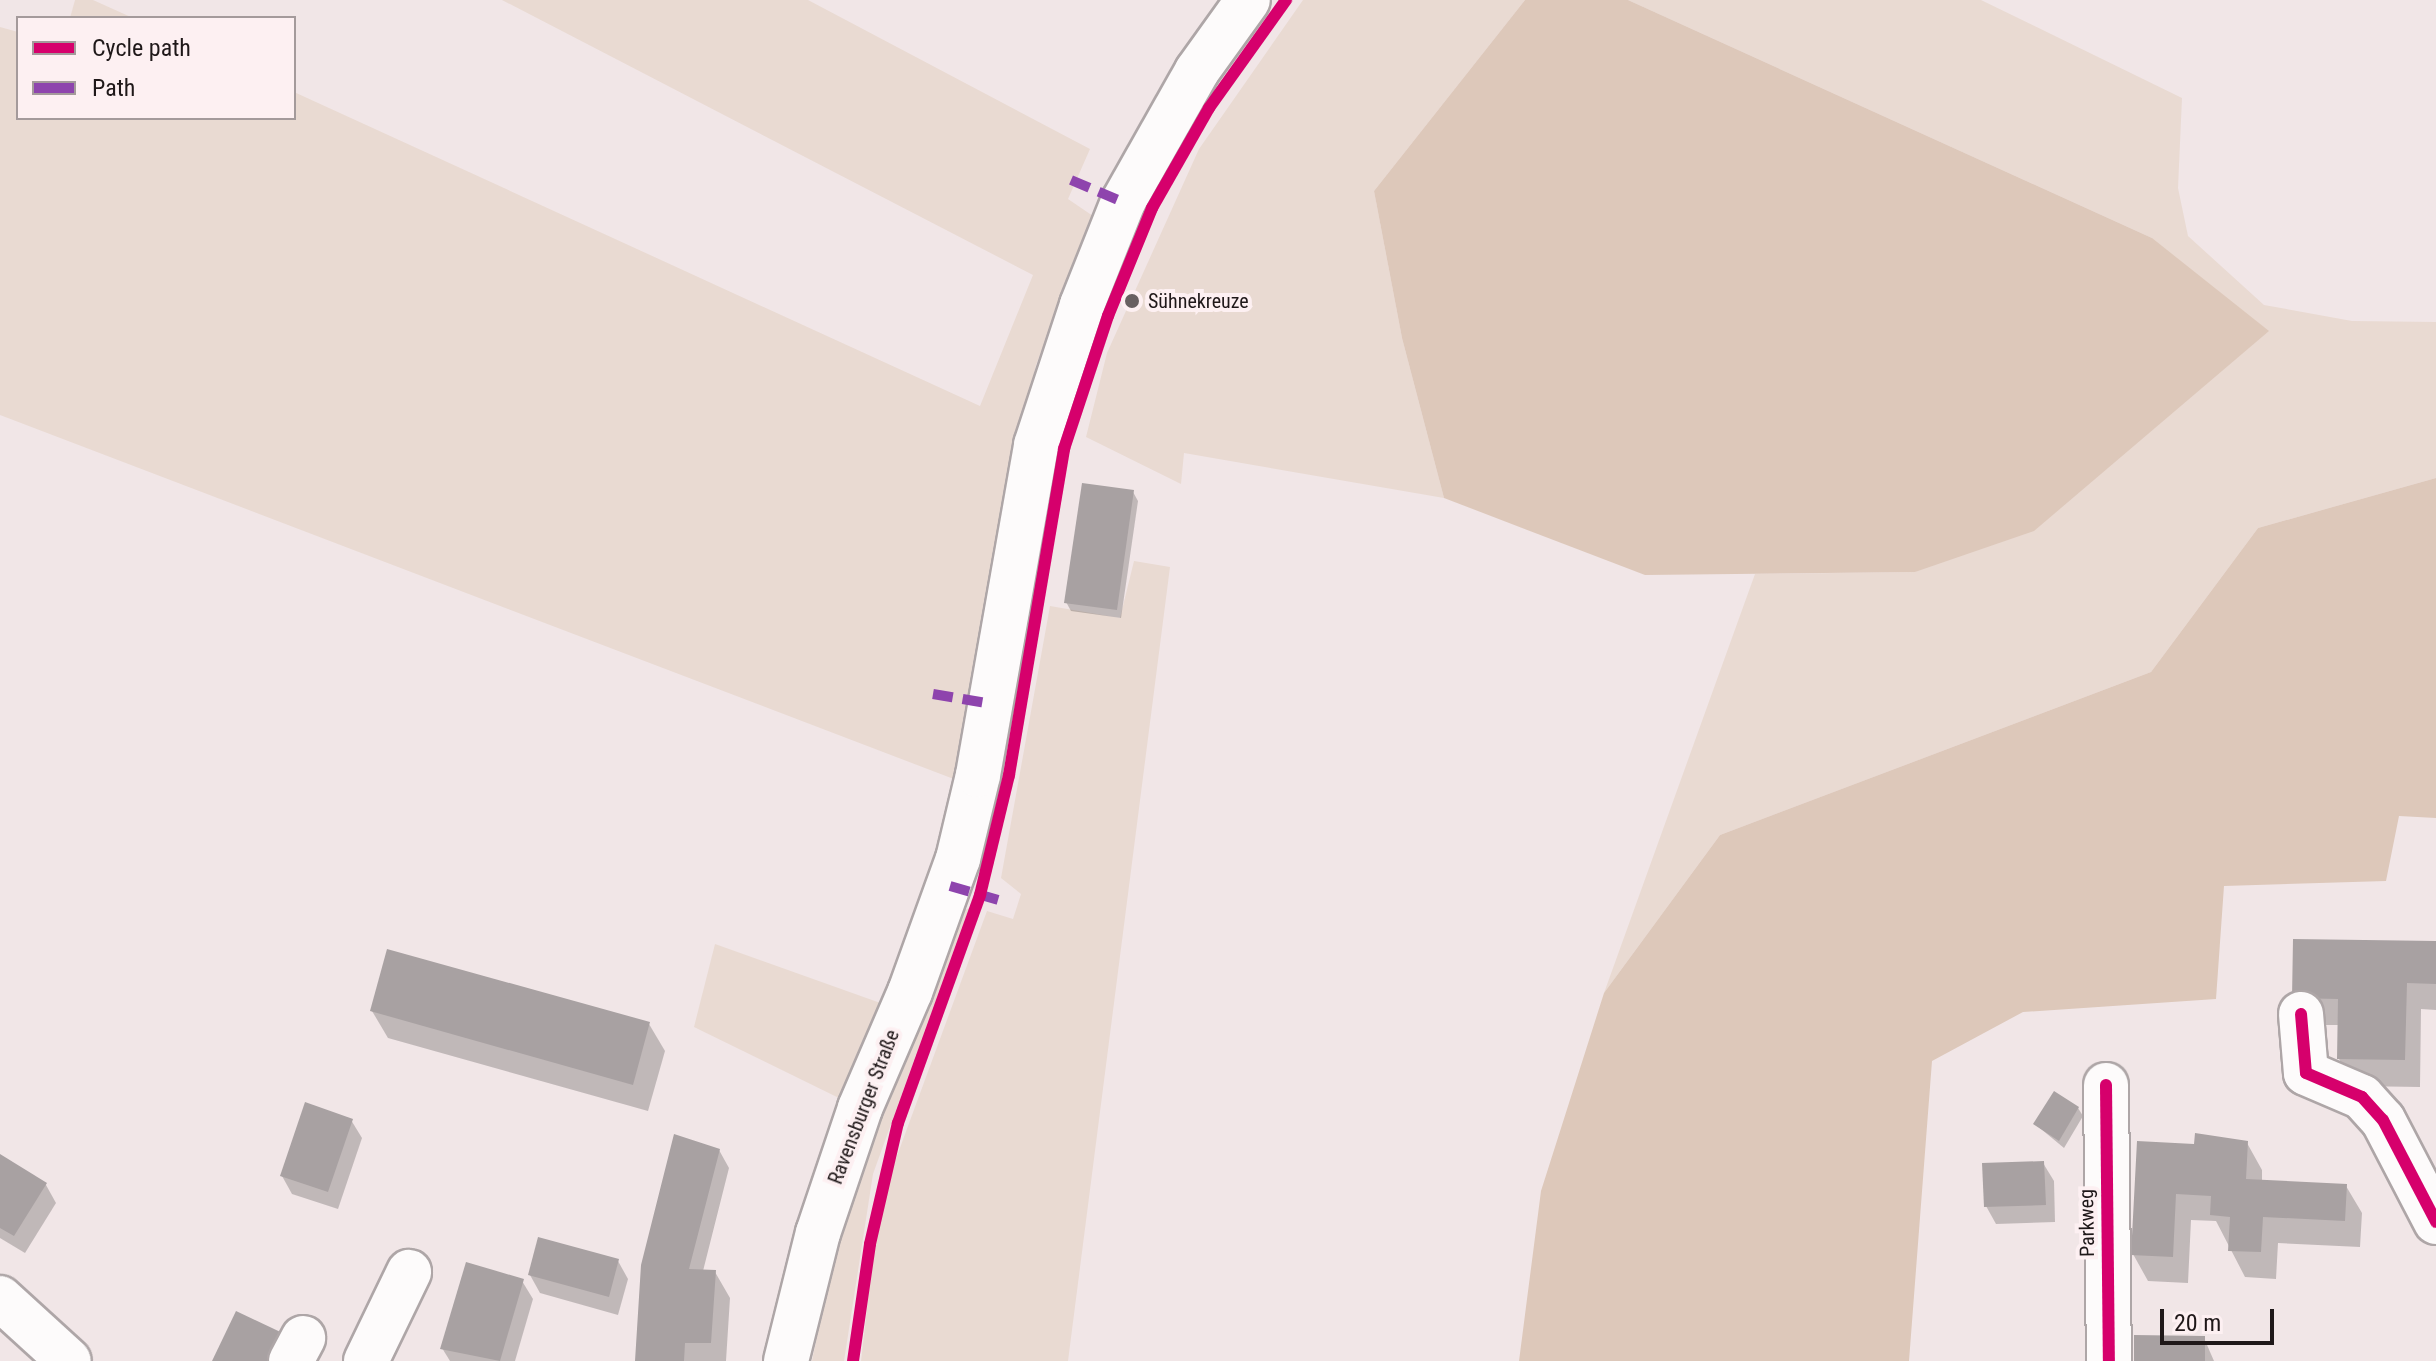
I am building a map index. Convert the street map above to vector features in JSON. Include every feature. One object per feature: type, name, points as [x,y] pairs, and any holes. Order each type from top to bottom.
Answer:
[{"type":"main road","name":"Ravensburger Straße","points":[[786,1361],[818,1233],[860,1108],[910,992],[958,859],[984,746],[1036,445],[1082,305],[1123,202],[1197,71],[1248,0]]},
{"type":"main road","points":[[2301,1014],[2306,1073],[2362,1097],[2383,1120],[2436,1222]]},
{"type":"main road","name":"Parkweg","points":[[2106,1085],[2109,1361]]},
{"type":"main road","points":[[366,1361],[409,1272]]},
{"type":"main road","points":[[0,1298],[69,1361]]},
{"type":"shaded area","points":[[75,0],[93,0],[129,16],[71,16]]},
{"type":"shaded area","points":[[502,0],[808,0],[1090,149],[1068,199],[1093,216],[1036,365],[995,547],[959,781],[0,415],[0,27],[16,31],[16,120],[296,120],[296,93],[980,406],[1033,275]]},
{"type":"shaded area","points":[[1303,0],[1525,0],[1374,191],[1402,338],[1444,498],[1184,453],[1181,484],[1086,437],[1107,353],[1199,149]]},
{"type":"shaded area","points":[[1525,0],[1628,0],[2152,238],[2269,331],[2034,531],[1915,572],[1645,575],[1444,498],[1402,338],[1374,191]]},
{"type":"shaded area","points":[[1628,0],[1981,0],[2182,98],[2178,188],[2188,236],[2264,305],[2352,321],[2436,322],[2436,478],[2258,528],[2151,672],[1720,835],[1604,993],[1755,574],[1915,572],[2152,238]]},
{"type":"shaded area","points":[[2436,478],[2436,818],[2399,816],[2386,881],[2224,886],[2216,999],[2023,1012],[1932,1061],[1909,1361],[1519,1361],[1541,1191],[1604,993],[1720,835],[2151,672],[2258,528]]},
{"type":"shaded area","points":[[1134,561],[1170,567],[1068,1361],[861,1361],[879,1205],[987,911],[1013,919],[1021,894],[1001,878],[1050,606],[1120,618]]},
{"type":"shaded area","points":[[969,908],[873,1174],[844,1361],[812,1361],[838,1233],[959,913]]},
{"type":"shaded area","points":[[715,944],[886,1005],[843,1100],[694,1027]]},
{"type":"building","points":[[1082,483],[1134,490],[1117,610],[1064,603]]},
{"type":"building","points":[[2293,939],[2436,941],[2436,984],[2407,983],[2405,1060],[2337,1059],[2338,999],[2292,998]]},
{"type":"building","points":[[387,949],[650,1022],[633,1085],[370,1011]]},
{"type":"building","points":[[2054,1091],[2079,1107],[2059,1141],[2033,1124]]},
{"type":"building","points":[[305,1102],[353,1119],[328,1192],[280,1176]]},
{"type":"building","points":[[2195,1133],[2248,1141],[2246,1179],[2347,1184],[2345,1221],[2263,1217],[2261,1252],[2228,1251],[2230,1217],[2210,1215],[2211,1196],[2176,1194],[2173,1257],[2131,1255],[2137,1141],[2194,1144]]},
{"type":"building","points":[[674,1134],[720,1149],[689,1269],[716,1270],[711,1343],[685,1343],[684,1361],[635,1361],[641,1265]]},
{"type":"building","points":[[0,1154],[47,1183],[14,1236],[0,1228]]},
{"type":"building","points":[[2044,1161],[2046,1205],[1984,1207],[1982,1163]]},
{"type":"building","points":[[538,1237],[619,1259],[609,1297],[528,1275]]},
{"type":"building","points":[[466,1262],[524,1279],[500,1361],[440,1349]]},
{"type":"building","points":[[236,1311],[291,1337],[280,1361],[212,1361]]},
{"type":"building","points":[[2134,1335],[2205,1336],[2205,1361],[2134,1361]]},
{"type":"marked path","points":[[1071,180],[1123,202]]},
{"type":"marked path","points":[[933,694],[992,704]]},
{"type":"marked path","points":[[950,886],[1002,901]]},
{"type":"cycle path","points":[[853,1361],[870,1244],[898,1123],[980,895],[1009,775],[1064,449],[1108,316],[1152,208],[1209,108],[1286,0]]},
{"type":"cycle path","points":[[2301,1014],[2306,1073],[2362,1097],[2383,1120],[2436,1222]]},
{"type":"cycle path","points":[[2106,1085],[2109,1361]]},
{"type":"place","name":"Sühnekreuze","points":[[1132,301]]}]
